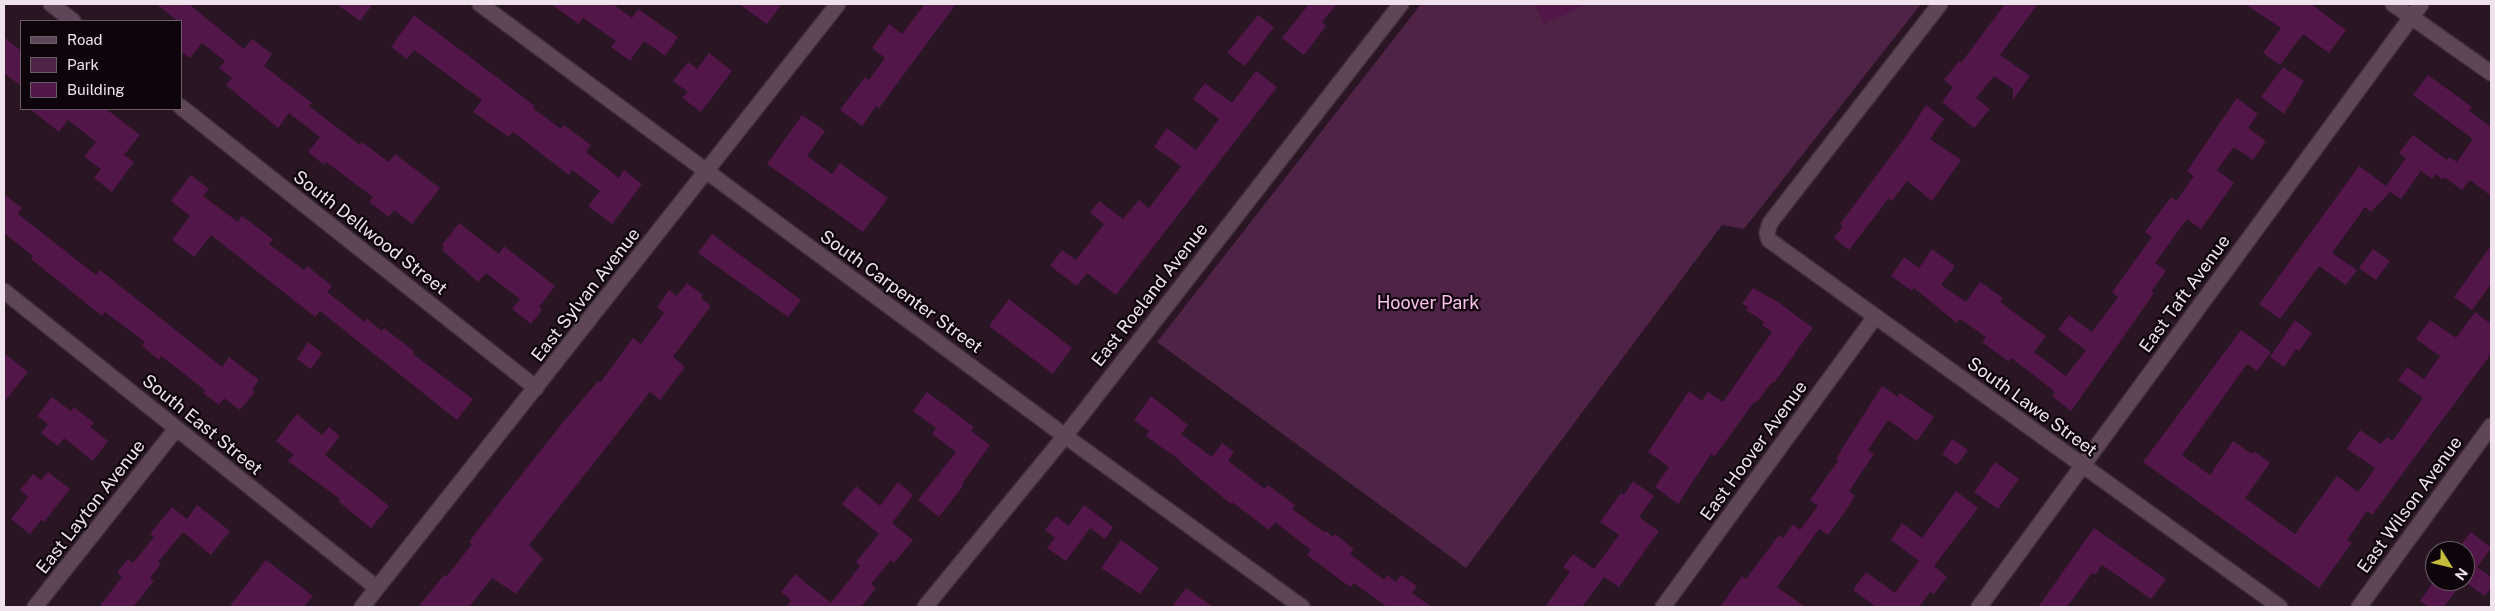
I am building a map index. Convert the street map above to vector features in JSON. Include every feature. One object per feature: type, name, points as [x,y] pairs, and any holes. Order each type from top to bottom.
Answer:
[{"type":"street","points":[[51,4],[72,20]]},
{"type":"street","name":"South Carpenter Street","points":[[480,4],[708,170],[1065,436],[1302,607]]},
{"type":"street","name":"East Sylvan Avenue","points":[[362,607],[838,4]]},
{"type":"street","name":"East Roeland Avenue","points":[[925,607],[1065,436],[1401,4]]},
{"type":"street","name":"South Lawe Street","points":[[1940,4],[1776,215],[1767,233],[1769,240],[2280,607]]},
{"type":"street","points":[[2393,4],[2491,73]]},
{"type":"street","name":"East Taft Avenue","points":[[1979,607],[2421,4]]},
{"type":"street","name":"South Dellwood Street","points":[[182,108],[536,388]]},
{"type":"street","name":"South East Street","points":[[4,290],[377,588]]},
{"type":"street","name":"East Hoover Avenue","points":[[1663,607],[1875,317]]},
{"type":"street","name":"East Wilson Avenue","points":[[2359,607],[2491,426]]},
{"type":"street","name":"East Layton Avenue","points":[[36,607],[176,429]]},
{"type":"green space","name":"Hoover Park","points":[[1421,4],[1921,4],[1744,229],[1722,225],[1466,568],[1157,342]]},
{"type":"building","points":[[156,4],[189,4],[244,49],[252,39],[272,54],[264,66],[312,103],[309,106],[360,145],[362,142],[389,162],[395,154],[440,188],[412,224],[394,210],[389,217],[369,202],[373,197],[326,162],[324,165],[308,152],[320,137],[289,113],[278,128],[226,85],[232,78],[219,68],[225,61],[202,43],[190,58],[182,53],[182,20],[177,20]]},
{"type":"building","points":[[336,4],[373,4],[360,21]]},
{"type":"building","points":[[551,4],[613,4],[632,18],[638,9],[678,37],[665,56],[644,41],[630,61],[611,47],[616,41],[583,18],[579,24]]},
{"type":"building","points":[[739,4],[782,4],[767,24]]},
{"type":"building","points":[[925,4],[956,4],[879,108],[876,106],[862,126],[840,110],[865,77],[869,80],[885,58],[872,48],[889,24],[902,34]]},
{"type":"building","points":[[1309,4],[1337,4],[1322,22],[1326,26],[1304,55],[1282,38]]},
{"type":"building","points":[[1534,4],[1587,4],[1544,24]]},
{"type":"building","points":[[2005,4],[2038,4],[2000,55],[2030,76],[2013,100],[2013,89],[1994,76],[1976,98],[1990,109],[1974,128],[1942,102],[1953,87],[1944,80],[1959,61],[1961,63]]},
{"type":"building","points":[[2245,4],[2311,4],[2346,30],[2329,53],[2303,34],[2280,65],[2263,53],[2281,28]]},
{"type":"building","points":[[414,15],[535,106],[533,108],[561,129],[564,125],[591,145],[586,152],[619,178],[624,170],[642,184],[612,224],[588,206],[600,191],[572,170],[569,175],[513,132],[509,137],[473,112],[482,100],[414,50],[407,59],[391,47]]},
{"type":"building","points":[[1258,15],[1274,27],[1245,66],[1227,53]]},
{"type":"building","points":[[4,37],[20,50],[20,85],[4,73]]},
{"type":"building","points":[[709,53],[732,71],[701,112],[682,98],[688,92],[673,81],[688,62],[697,69]]},
{"type":"building","points":[[2283,67],[2304,81],[2284,114],[2261,97]]},
{"type":"building","points":[[1256,71],[1277,87],[1116,295],[1087,273],[1077,286],[1050,266],[1062,250],[1076,260],[1104,224],[1090,213],[1099,201],[1123,219],[1139,200],[1149,208],[1181,166],[1154,147],[1167,128],[1196,150],[1219,119],[1193,99],[1205,83],[1232,103]]},
{"type":"building","points":[[2428,75],[2472,107],[2469,111],[2491,127],[2491,196],[2470,180],[2462,190],[2444,177],[2442,179],[2436,174],[2432,179],[2421,171],[2401,199],[2390,192],[2371,212],[2365,207],[2332,253],[2357,270],[2346,285],[2319,266],[2280,319],[2259,304],[2359,166],[2386,186],[2406,158],[2399,153],[2413,135],[2447,160],[2449,157],[2457,162],[2473,139],[2413,95]]},
{"type":"building","points":[[2237,98],[2258,114],[2248,128],[2266,141],[2253,160],[2234,147],[2217,170],[2234,183],[2201,229],[2187,219],[2155,263],[2166,271],[2151,292],[2154,293],[2071,411],[2052,396],[2055,392],[2035,376],[2011,358],[2008,361],[1982,342],[1986,337],[1960,319],[1957,323],[1914,288],[1912,291],[1891,276],[1904,257],[1919,268],[1932,249],[1955,266],[1941,285],[1966,302],[1980,282],[2003,298],[2000,302],[2046,336],[2034,352],[2066,376],[2086,350],[2058,330],[2069,315],[2092,332],[2118,297],[2112,292],[2152,237],[2145,232],[2171,197],[2176,201],[2194,176],[2187,171]]},
{"type":"building","points":[[1926,105],[1944,119],[1930,139],[1961,160],[1932,201],[1907,181],[1892,201],[1889,198],[1849,250],[1834,238],[1843,226],[1840,224],[1906,136]]},
{"type":"building","points":[[31,110],[107,110],[140,135],[124,155],[134,162],[112,192],[94,178],[101,169],[84,157],[96,142],[68,120],[59,132]]},
{"type":"building","points":[[802,115],[825,131],[807,156],[832,174],[840,163],[888,198],[863,232],[767,164]]},
{"type":"building","points":[[191,175],[209,189],[203,196],[238,222],[242,216],[273,239],[269,244],[304,270],[307,266],[332,286],[327,292],[365,322],[367,319],[382,331],[384,328],[415,352],[413,354],[473,399],[457,420],[320,311],[315,317],[211,235],[194,257],[172,240],[190,216],[171,201]]},
{"type":"building","points":[[4,194],[22,208],[18,214],[96,275],[100,270],[222,367],[229,357],[259,380],[252,390],[255,392],[240,410],[224,398],[219,405],[203,393],[205,390],[161,356],[159,360],[142,346],[145,342],[105,312],[102,316],[31,259],[33,256],[4,233]]},
{"type":"building","points":[[459,223],[499,254],[504,246],[555,286],[539,307],[542,310],[531,324],[512,309],[520,299],[486,273],[478,282],[442,250],[444,247],[442,245]]},
{"type":"building","points":[[712,234],[801,300],[788,317],[698,253]]},
{"type":"building","points":[[2491,246],[2491,284],[2472,310],[2454,297]]},
{"type":"building","points":[[2373,249],[2390,261],[2376,280],[2359,268]]},
{"type":"building","points":[[687,283],[703,295],[701,298],[711,306],[673,357],[685,367],[660,400],[650,392],[529,545],[543,559],[516,594],[492,578],[469,607],[418,607],[444,575],[447,576],[472,544],[469,542],[481,526],[564,421],[598,381],[600,383],[633,338],[641,344],[664,313],[657,307],[669,290],[677,296]]},
{"type":"building","points":[[1753,288],[1778,302],[1813,328],[1774,383],[1772,382],[1756,403],[1754,402],[1715,456],[1711,454],[1678,504],[1655,487],[1669,467],[1648,452],[1689,391],[1702,401],[1708,392],[1723,402],[1772,332],[1762,325],[1764,322],[1746,310],[1748,307],[1742,304]]},
{"type":"building","points":[[1009,299],[1072,348],[1053,374],[989,326]]},
{"type":"building","points":[[2475,312],[2491,324],[2491,354],[2372,515],[2367,511],[2347,540],[2352,543],[2319,588],[2143,462],[2241,330],[2271,352],[2257,371],[2248,364],[2244,368],[2182,455],[2210,475],[2233,441],[2252,454],[2254,451],[2270,463],[2245,498],[2295,534],[2337,476],[2358,492],[2375,468],[2347,449],[2360,430],[2381,444],[2387,437],[2392,441],[2423,398],[2398,380],[2407,367],[2424,379],[2440,356],[2416,339],[2430,320],[2456,338]]},
{"type":"building","points":[[2295,320],[2312,333],[2299,351],[2296,349],[2284,367],[2270,357]]},
{"type":"building","points":[[308,342],[322,353],[311,369],[297,359]]},
{"type":"building","points":[[4,353],[28,372],[4,402]]},
{"type":"building","points":[[1882,386],[1898,397],[1900,393],[1934,417],[1917,441],[1888,420],[1868,450],[1874,454],[1849,491],[1855,496],[1845,512],[1828,535],[1819,529],[1777,587],[1805,607],[1720,607],[1742,576],[1746,579],[1779,535],[1783,538],[1793,524],[1800,530],[1818,506],[1810,500],[1838,461],[1836,460],[1843,447]]},
{"type":"building","points":[[927,392],[974,427],[971,431],[990,445],[962,484],[963,486],[939,517],[918,500],[956,452],[932,434],[936,428],[913,411]]},
{"type":"building","points":[[1151,396],[1188,425],[1181,434],[1212,457],[1222,443],[1234,452],[1228,461],[1265,489],[1268,485],[1295,505],[1292,509],[1324,532],[1326,531],[1333,537],[1335,534],[1354,549],[1350,554],[1384,580],[1387,575],[1396,582],[1401,575],[1417,586],[1412,593],[1432,607],[1387,607],[1354,583],[1350,587],[1307,555],[1311,550],[1275,522],[1269,530],[1232,502],[1231,504],[1181,461],[1146,436],[1149,431],[1134,420]]},
{"type":"building","points":[[52,397],[71,411],[74,407],[94,423],[90,427],[108,441],[93,461],[64,438],[58,446],[41,433],[48,424],[37,416]]},
{"type":"building","points":[[297,414],[322,435],[329,427],[340,436],[325,455],[389,506],[371,528],[339,502],[340,499],[288,461],[294,455],[276,441]]},
{"type":"building","points":[[1952,439],[1968,450],[1957,465],[1942,454]]},
{"type":"building","points":[[1995,462],[2019,479],[1998,509],[1974,492]]},
{"type":"building","points":[[48,472],[70,489],[44,522],[41,520],[30,534],[11,519],[28,497],[20,490],[33,474],[41,480]]},
{"type":"building","points":[[1633,481],[1654,496],[1639,517],[1659,531],[1619,587],[1604,577],[1582,607],[1545,607],[1570,572],[1563,567],[1573,554],[1594,569],[1619,535],[1600,522],[1621,493],[1624,495]]},
{"type":"building","points":[[898,482],[913,495],[892,523],[913,540],[894,563],[891,560],[871,584],[876,588],[861,607],[786,607],[791,600],[781,592],[795,574],[831,603],[860,566],[856,562],[879,534],[842,504],[856,486],[880,506]]},
{"type":"building","points":[[1956,491],[1978,508],[1934,566],[1947,577],[1934,594],[1930,592],[1919,607],[1876,607],[1853,590],[1866,572],[1895,593],[1919,561],[1891,540],[1902,523],[1922,538]]},
{"type":"building","points":[[197,505],[230,531],[211,555],[183,532],[158,562],[161,564],[150,578],[154,581],[133,607],[99,607],[122,577],[117,573],[128,559],[133,563],[154,537],[150,534],[172,507],[187,519]]},
{"type":"building","points":[[1084,505],[1113,527],[1105,539],[1090,528],[1066,561],[1047,548],[1055,538],[1045,530],[1056,516],[1069,526]]},
{"type":"building","points":[[2094,528],[2166,579],[2151,599],[2102,565],[2095,575],[2092,573],[2067,607],[2038,607]]},
{"type":"building","points":[[2471,532],[2491,548],[2477,567],[2491,577],[2491,588],[2485,596],[2475,589],[2475,541],[2464,541]]},
{"type":"building","points":[[1121,540],[1159,568],[1140,594],[1101,568]]},
{"type":"building","points":[[266,560],[313,596],[304,607],[229,607]]},
{"type":"building","points":[[1186,588],[1213,607],[1172,607]]},
{"type":"building","points":[[2427,591],[2456,591],[2444,607],[2429,607],[2420,601]]}]
